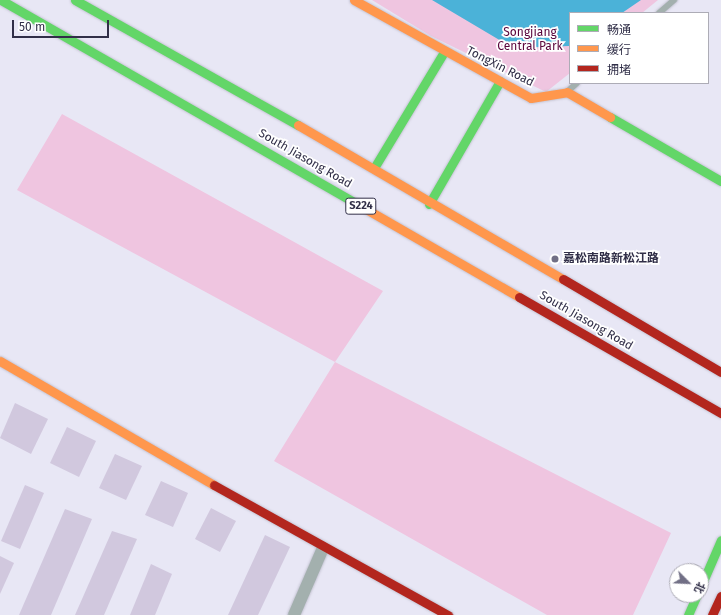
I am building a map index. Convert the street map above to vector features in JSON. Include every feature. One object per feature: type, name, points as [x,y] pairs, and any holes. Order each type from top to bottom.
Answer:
[{"type":"main road","name":"South Jiasong Road","points":[[1,0],[721,413]]},
{"type":"main road","name":"South Jiasong Road","points":[[75,0],[374,168],[429,204],[721,372]]},
{"type":"main road","name":"TongXin Road","points":[[354,0],[444,52],[500,80],[531,98],[544,98],[567,92]]},
{"type":"main road","points":[[374,168],[444,52]]},
{"type":"main road","points":[[429,204],[500,80]]},
{"type":"main road","points":[[567,92],[721,181]]},
{"type":"main road","points":[[0,361],[323,548],[448,615]]},
{"type":"main road","points":[[709,568],[721,540]]},
{"type":"main road","points":[[712,615],[721,596]]},
{"type":"main road","points":[[688,615],[693,603]]},
{"type":"street","points":[[294,615],[323,548]]},
{"type":"lane","points":[[660,12],[674,0]]},
{"type":"lane","points":[[567,92],[576,84]]},
{"type":"green space","name":"Songjiang Central Park","points":[[372,0],[658,0],[643,12],[569,12],[569,74],[546,92],[431,36]]},
{"type":"green space","points":[[62,114],[383,291],[335,362],[17,190]]},
{"type":"green space","points":[[335,362],[671,533],[633,615],[547,615],[274,461]]},
{"type":"water","points":[[432,0],[641,0],[623,12],[569,12],[569,46],[513,48]]},
{"type":"building","points":[[15,403],[48,419],[31,454],[0,438]]},
{"type":"building","points":[[67,427],[96,441],[79,477],[50,463]]},
{"type":"building","points":[[115,454],[142,466],[126,500],[99,488]]},
{"type":"building","points":[[161,481],[188,493],[173,527],[145,515]]},
{"type":"building","points":[[25,485],[44,493],[20,549],[1,541]]},
{"type":"building","points":[[211,508],[236,521],[220,552],[195,539]]},
{"type":"building","points":[[65,509],[92,519],[51,615],[19,615]]},
{"type":"building","points":[[112,531],[137,539],[104,615],[75,615]]},
{"type":"building","points":[[265,535],[290,547],[258,615],[228,615]]},
{"type":"building","points":[[0,556],[14,563],[0,594]]},
{"type":"building","points":[[151,564],[172,574],[155,615],[130,615]]},
{"type":"traffic: fast","points":[[1,0],[359,205]]},
{"type":"traffic: fast","points":[[75,0],[298,125]]},
{"type":"traffic: fast","points":[[374,168],[444,52]]},
{"type":"traffic: fast","points":[[429,204],[500,81]]},
{"type":"traffic: fast","points":[[610,117],[721,181]]},
{"type":"traffic: fast","points":[[709,568],[721,540]]},
{"type":"traffic: fast","points":[[688,615],[693,603]]},
{"type":"traffic: slow","points":[[354,0],[531,98],[567,92],[610,117]]},
{"type":"traffic: slow","points":[[298,125],[563,279]]},
{"type":"traffic: slow","points":[[359,205],[519,297]]},
{"type":"traffic: slow","points":[[0,361],[214,485]]},
{"type":"traffic: jam","points":[[563,279],[721,372]]},
{"type":"traffic: jam","points":[[519,297],[721,413]]},
{"type":"traffic: jam","points":[[214,485],[448,615]]},
{"type":"traffic: jam","points":[[712,615],[721,596]]},
{"type":"place","name":"嘉松南路新松江路","points":[[555,259]]}]
